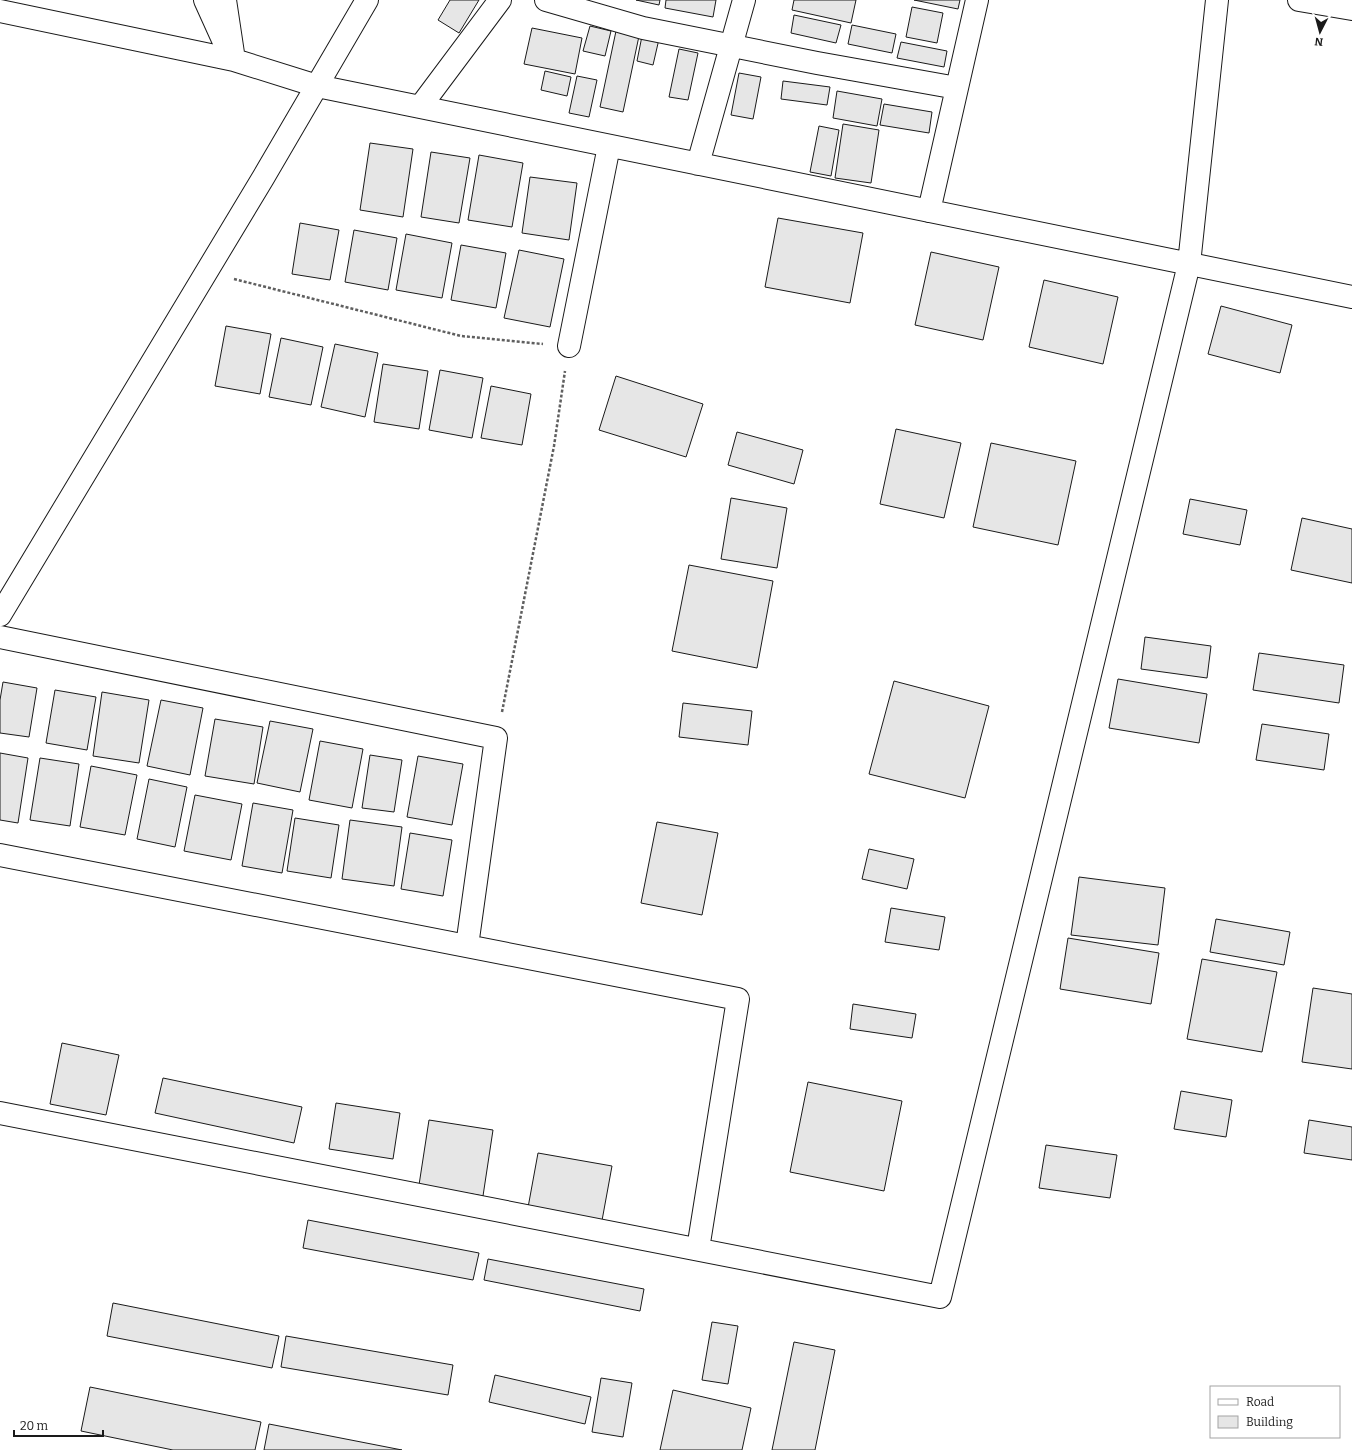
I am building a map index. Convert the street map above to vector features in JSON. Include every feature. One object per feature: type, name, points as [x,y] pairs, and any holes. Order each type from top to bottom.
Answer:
[{"type":"street","points":[[205,0],[217,28],[234,60]]},
{"type":"street","points":[[225,0],[234,60]]},
{"type":"street","points":[[0,615],[206,272],[366,0]]},
{"type":"street","points":[[420,107],[500,0]]},
{"type":"street","points":[[546,0],[643,28],[870,73],[957,88]]},
{"type":"street","points":[[698,164],[744,0]]},
{"type":"street","points":[[928,211],[977,0]]},
{"type":"street","points":[[0,1113],[940,1297],[1189,264],[1217,0]]},
{"type":"street","points":[[1299,0],[1352,9]]},
{"type":"street","points":[[0,10],[234,60],[316,86],[1352,297]]},
{"type":"street","points":[[569,346],[609,146]]},
{"type":"street","points":[[0,637],[496,738],[467,946]]},
{"type":"street","points":[[0,855],[738,999],[698,1249]]},
{"type":"path","points":[[206,272],[461,336],[569,346],[554,446],[496,738]]},
{"type":"building","points":[[450,0],[479,0],[459,33],[438,20]]},
{"type":"building","points":[[636,0],[660,0],[659,5]]},
{"type":"building","points":[[666,0],[716,0],[713,17],[665,8]]},
{"type":"building","points":[[794,0],[856,0],[851,23],[792,10]]},
{"type":"building","points":[[914,0],[960,0],[958,9]]},
{"type":"building","points":[[912,7],[943,13],[937,43],[906,37]]},
{"type":"building","points":[[794,15],[841,25],[836,43],[791,33]]},
{"type":"building","points":[[852,25],[896,34],[892,53],[848,44]]},
{"type":"building","points":[[590,26],[611,31],[605,56],[583,51]]},
{"type":"building","points":[[532,28],[582,38],[575,74],[524,64]]},
{"type":"building","points":[[616,31],[639,36],[623,112],[600,107]]},
{"type":"building","points":[[642,36],[659,39],[653,65],[637,61]]},
{"type":"building","points":[[901,42],[947,51],[944,67],[897,58]]},
{"type":"building","points":[[679,49],[698,53],[688,100],[669,97]]},
{"type":"building","points":[[545,71],[571,77],[567,96],[541,90]]},
{"type":"building","points":[[739,73],[761,77],[753,119],[731,115]]},
{"type":"building","points":[[577,76],[597,80],[589,117],[569,113]]},
{"type":"building","points":[[783,81],[830,87],[827,105],[781,99]]},
{"type":"building","points":[[837,91],[882,99],[877,126],[833,118]]},
{"type":"building","points":[[884,104],[932,112],[929,133],[880,125]]},
{"type":"building","points":[[843,124],[879,130],[871,183],[835,178]]},
{"type":"building","points":[[819,126],[839,130],[831,176],[810,172]]},
{"type":"building","points":[[370,143],[413,149],[403,217],[360,210]]},
{"type":"building","points":[[431,152],[470,158],[459,223],[421,217]]},
{"type":"building","points":[[479,155],[523,163],[512,227],[468,220]]},
{"type":"building","points":[[530,177],[577,183],[569,240],[522,233]]},
{"type":"building","points":[[778,218],[863,233],[850,303],[765,287]]},
{"type":"building","points":[[300,223],[339,230],[330,280],[292,274]]},
{"type":"building","points":[[354,230],[397,238],[388,290],[345,282]]},
{"type":"building","points":[[406,234],[452,243],[442,298],[396,290]]},
{"type":"building","points":[[461,245],[506,253],[496,308],[451,300]]},
{"type":"building","points":[[519,250],[564,259],[550,327],[504,318]]},
{"type":"building","points":[[931,252],[999,267],[983,340],[915,325]]},
{"type":"building","points":[[1044,280],[1118,297],[1103,364],[1029,347]]},
{"type":"building","points":[[1221,306],[1292,325],[1280,373],[1208,354]]},
{"type":"building","points":[[226,326],[271,334],[260,394],[215,386]]},
{"type":"building","points":[[281,338],[323,347],[311,405],[269,397]]},
{"type":"building","points":[[335,344],[378,353],[365,417],[321,407]]},
{"type":"building","points":[[383,364],[428,371],[419,429],[374,422]]},
{"type":"building","points":[[440,370],[483,378],[472,438],[429,430]]},
{"type":"building","points":[[616,376],[703,404],[686,457],[599,430]]},
{"type":"building","points":[[491,386],[531,394],[522,445],[481,438]]},
{"type":"building","points":[[896,429],[961,443],[944,518],[880,504]]},
{"type":"building","points":[[737,432],[803,450],[794,484],[728,465]]},
{"type":"building","points":[[991,443],[1076,461],[1058,545],[973,527]]},
{"type":"building","points":[[731,498],[787,508],[777,568],[721,559]]},
{"type":"building","points":[[1190,499],[1247,510],[1240,545],[1183,534]]},
{"type":"building","points":[[1302,518],[1352,529],[1352,583],[1291,570]]},
{"type":"building","points":[[689,565],[773,581],[757,668],[672,651]]},
{"type":"building","points":[[1145,637],[1211,646],[1207,678],[1141,669]]},
{"type":"building","points":[[1259,653],[1344,665],[1339,703],[1253,690]]},
{"type":"building","points":[[1118,679],[1207,694],[1199,743],[1109,728]]},
{"type":"building","points":[[894,681],[989,706],[965,798],[869,774]]},
{"type":"building","points":[[3,682],[37,688],[29,737],[0,733],[0,700]]},
{"type":"building","points":[[55,690],[96,697],[87,750],[46,743]]},
{"type":"building","points":[[102,692],[149,700],[139,763],[93,756]]},
{"type":"building","points":[[161,700],[203,708],[190,775],[147,766]]},
{"type":"building","points":[[683,703],[752,711],[748,745],[679,737]]},
{"type":"building","points":[[215,719],[263,727],[254,784],[205,776]]},
{"type":"building","points":[[270,721],[313,729],[300,792],[257,783]]},
{"type":"building","points":[[1262,724],[1329,734],[1324,770],[1256,760]]},
{"type":"building","points":[[320,741],[363,749],[352,808],[309,800]]},
{"type":"building","points":[[0,753],[28,758],[18,823],[0,820]]},
{"type":"building","points":[[370,755],[402,760],[394,812],[362,808]]},
{"type":"building","points":[[418,756],[463,764],[452,825],[407,817]]},
{"type":"building","points":[[40,758],[79,764],[70,826],[30,820]]},
{"type":"building","points":[[91,766],[137,775],[125,835],[80,827]]},
{"type":"building","points":[[149,779],[187,787],[175,847],[137,839]]},
{"type":"building","points":[[195,795],[242,804],[231,860],[184,851]]},
{"type":"building","points":[[253,803],[293,810],[282,873],[242,866]]},
{"type":"building","points":[[295,818],[339,825],[331,878],[287,871]]},
{"type":"building","points":[[350,820],[402,827],[394,886],[342,879]]},
{"type":"building","points":[[657,822],[718,833],[702,915],[641,903]]},
{"type":"building","points":[[410,833],[452,840],[443,896],[401,889]]},
{"type":"building","points":[[869,849],[914,859],[907,889],[862,879]]},
{"type":"building","points":[[1079,877],[1165,888],[1158,945],[1071,935]]},
{"type":"building","points":[[891,908],[945,917],[939,950],[885,942]]},
{"type":"building","points":[[1216,919],[1290,932],[1284,965],[1210,952]]},
{"type":"building","points":[[1068,938],[1159,953],[1151,1004],[1060,989]]},
{"type":"building","points":[[1202,959],[1277,972],[1262,1052],[1187,1039]]},
{"type":"building","points":[[1313,988],[1352,994],[1352,1069],[1302,1062]]},
{"type":"building","points":[[853,1004],[916,1014],[912,1038],[850,1029]]},
{"type":"building","points":[[62,1043],[119,1055],[106,1115],[50,1104]]},
{"type":"building","points":[[163,1078],[302,1107],[294,1143],[155,1113]]},
{"type":"building","points":[[808,1082],[902,1101],[884,1191],[790,1172]]},
{"type":"building","points":[[1181,1091],[1232,1100],[1226,1137],[1174,1129]]},
{"type":"building","points":[[336,1103],[400,1113],[393,1159],[329,1149]]},
{"type":"building","points":[[429,1120],[493,1130],[483,1196],[419,1185]]},
{"type":"building","points":[[1309,1120],[1352,1127],[1352,1160],[1304,1153]]},
{"type":"building","points":[[1046,1145],[1117,1155],[1110,1198],[1039,1188]]},
{"type":"building","points":[[538,1153],[612,1166],[601,1226],[527,1213]]},
{"type":"building","points":[[308,1220],[479,1253],[473,1280],[303,1248]]},
{"type":"building","points":[[488,1259],[644,1289],[640,1311],[484,1280]]},
{"type":"building","points":[[113,1303],[279,1336],[272,1368],[107,1336]]},
{"type":"building","points":[[712,1322],[738,1326],[728,1384],[702,1380]]},
{"type":"building","points":[[286,1336],[453,1365],[448,1395],[281,1367]]},
{"type":"building","points":[[794,1342],[835,1350],[815,1450],[772,1450]]},
{"type":"building","points":[[495,1375],[591,1397],[585,1424],[489,1402]]},
{"type":"building","points":[[601,1378],[632,1383],[623,1437],[592,1432]]},
{"type":"building","points":[[90,1387],[261,1422],[255,1450],[173,1450],[81,1431]]},
{"type":"building","points":[[673,1390],[751,1408],[742,1450],[660,1450]]},
{"type":"building","points":[[269,1424],[402,1450],[264,1450]]}]
